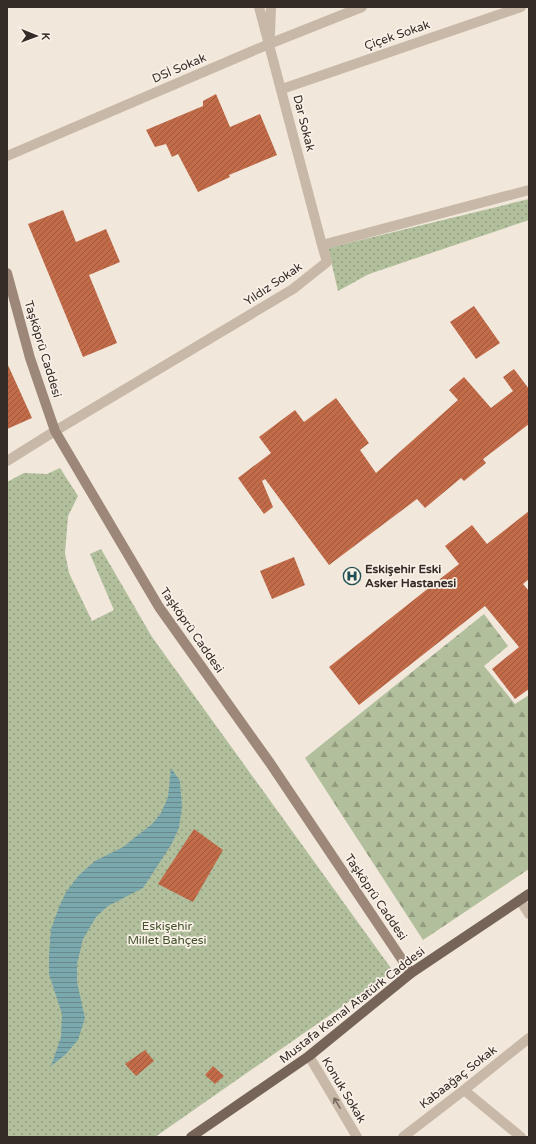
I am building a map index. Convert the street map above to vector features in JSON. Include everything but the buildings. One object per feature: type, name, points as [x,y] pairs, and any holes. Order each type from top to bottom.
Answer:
[{"type":"main road","name":"Taşköprü Caddesi","points":[[7,273],[30,358],[54,432],[159,608],[270,763],[411,973]]},
{"type":"main road","name":"Mustafa Kemal Atatürk Caddesi","points":[[191,1137],[309,1056],[411,973],[529,894]]},
{"type":"street","name":"Dar Sokak","points":[[259,7],[282,88],[322,245]]},
{"type":"street","points":[[269,44],[271,7]]},
{"type":"street","name":"DSİ Sokak","points":[[7,156],[269,44],[362,7]]},
{"type":"street","name":"Çiçek Sokak","points":[[282,88],[521,7]]},
{"type":"street","points":[[322,245],[529,190]]},
{"type":"street","name":"Yıldız Sokak","points":[[54,432],[293,289],[327,262],[322,245]]},
{"type":"street","points":[[7,461],[54,432]]},
{"type":"street","points":[[520,900],[529,914]]},
{"type":"street","name":"Kabaağaç Sokak","points":[[403,1137],[529,1038]]},
{"type":"street","name":"Konuk Sokak","points":[[309,1056],[357,1137]]},
{"type":"street","points":[[464,1090],[521,1137]]},
{"type":"green space","points":[[529,199],[529,220],[369,274],[338,291],[328,248]]},
{"type":"green space","name":"Eskişehir Millet Bahçesi","points":[[60,468],[78,496],[68,516],[65,553],[69,573],[92,621],[114,610],[90,554],[101,549],[152,637],[393,971],[155,1137],[7,1137],[7,482],[24,473],[47,474]]},
{"type":"green space","points":[[484,614],[508,646],[484,666],[515,704],[529,695],[529,869],[423,940],[305,758]]},
{"type":"water","points":[[171,768],[180,781],[182,807],[179,828],[171,845],[143,888],[108,906],[96,917],[83,939],[77,964],[77,982],[85,1018],[78,1040],[65,1055],[51,1066],[61,1037],[62,1014],[49,974],[51,929],[59,907],[66,892],[79,875],[95,861],[123,847],[152,824],[161,813],[168,797]]},
{"type":"place","name":"Eskişehir Eski Asker Hastanesi","points":[[352,576]]}]
